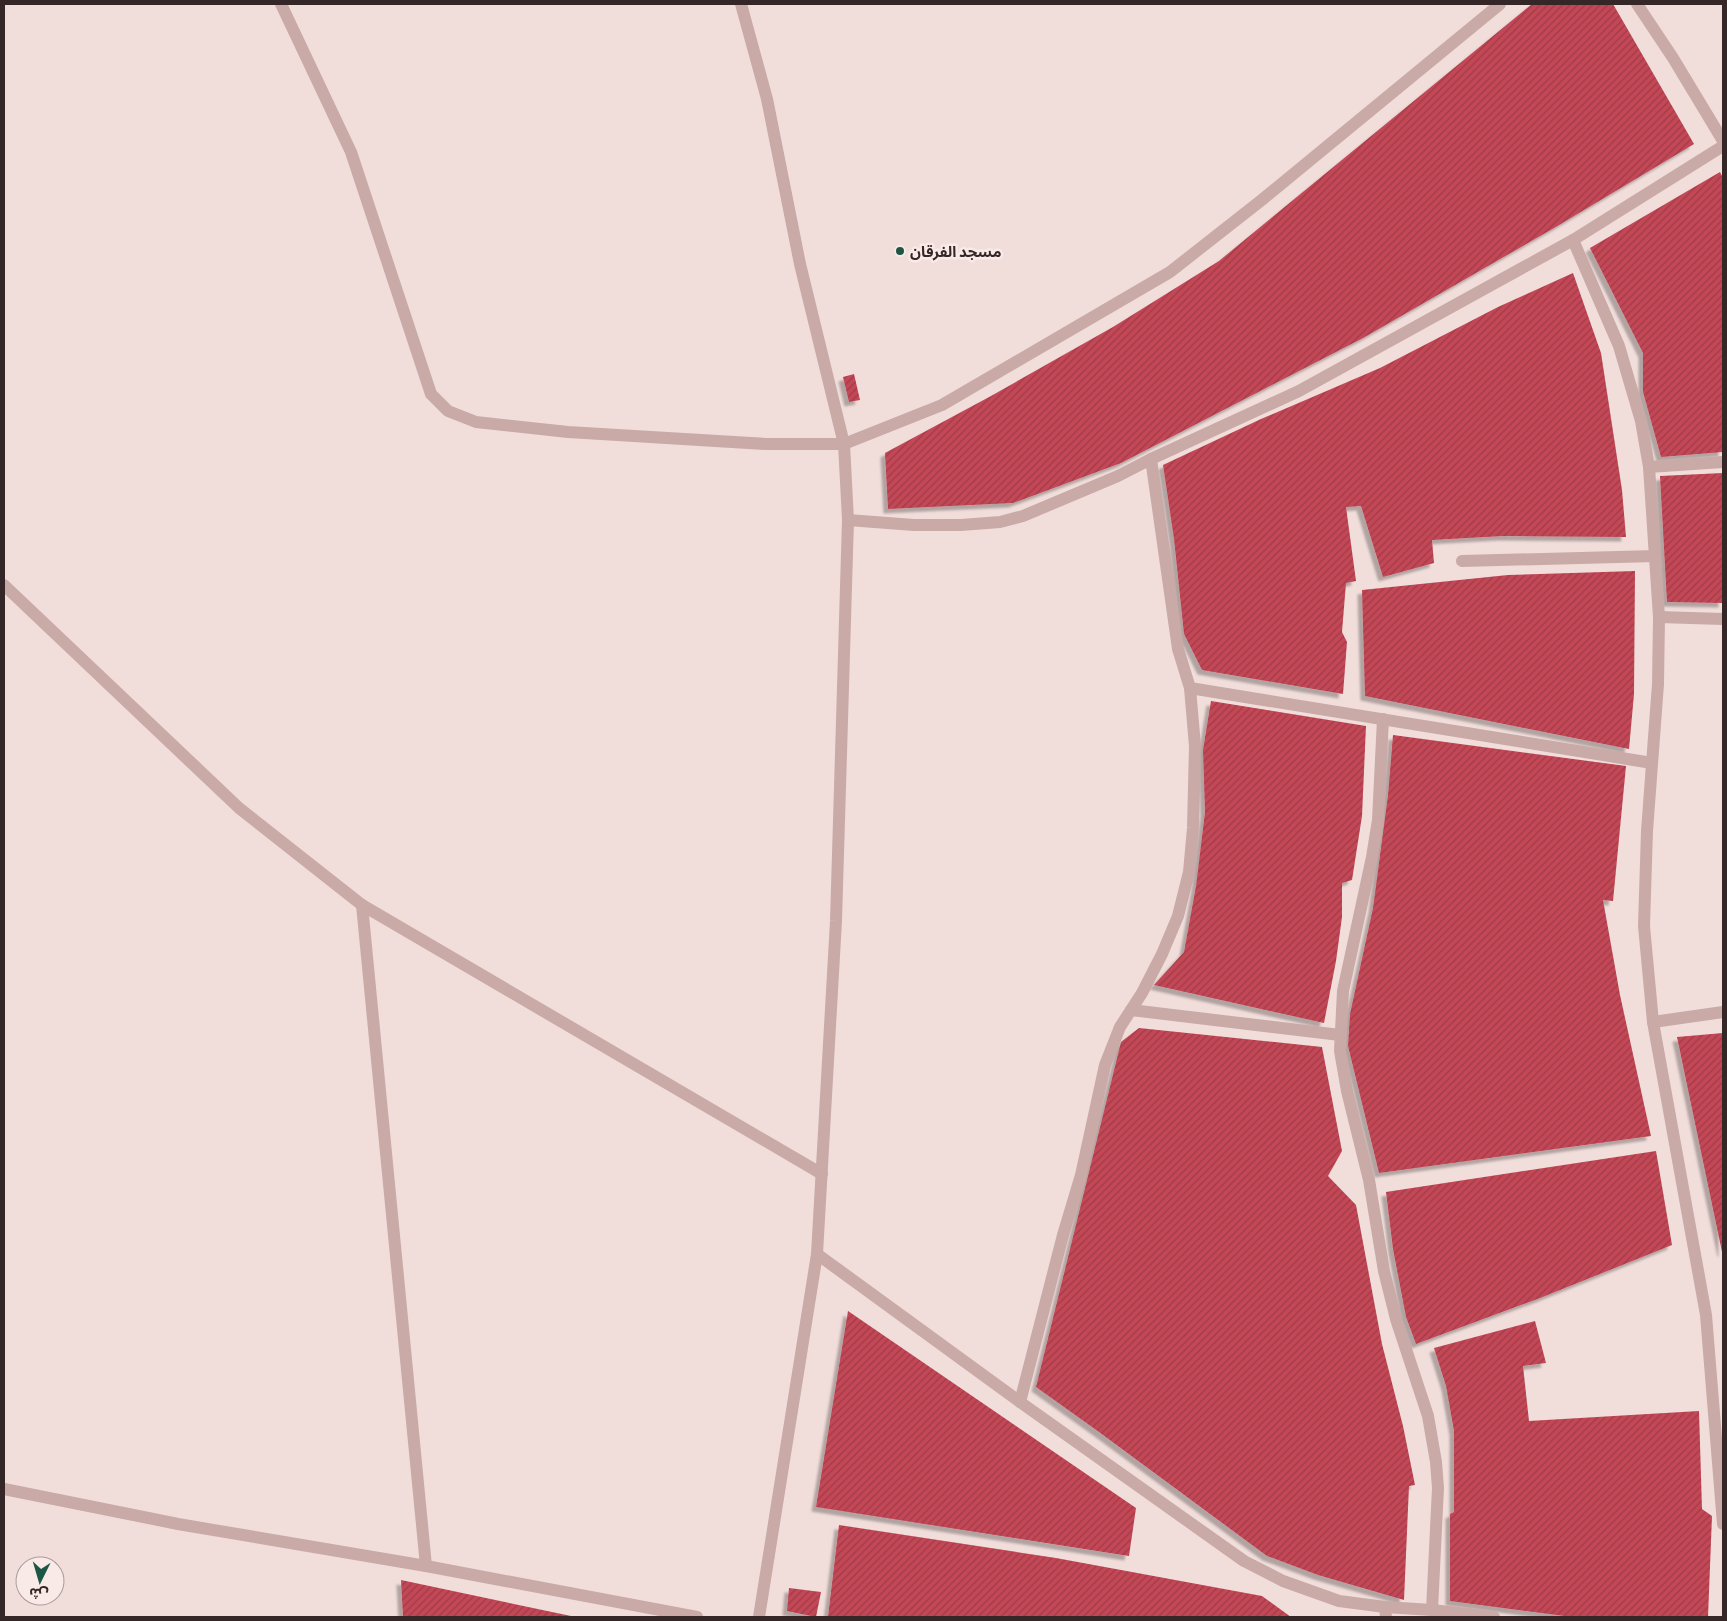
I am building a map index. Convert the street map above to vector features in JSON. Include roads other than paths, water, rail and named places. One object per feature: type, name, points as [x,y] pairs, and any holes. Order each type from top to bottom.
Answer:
[{"type":"street","points":[[281,4],[351,152],[431,394],[448,411],[476,422],[568,432],[766,444],[844,444],[942,405],[1170,272],[1263,199],[1500,4]]},
{"type":"street","points":[[741,4],[767,99],[800,264],[844,444],[848,520],[836,921],[817,1254],[759,1617]]},
{"type":"street","points":[[1636,4],[1673,58],[1723,141]]},
{"type":"street","points":[[848,520],[942,525],[1000,522],[1023,516],[1118,476],[1299,391],[1573,240],[1723,146]]},
{"type":"street","points":[[1573,240],[1619,346],[1641,421],[1649,467],[1660,618],[1658,684],[1647,830],[1644,926],[1653,1022],[1706,1315],[1723,1524]]},
{"type":"street","points":[[1020,1402],[1063,1235],[1081,1175],[1105,1065],[1120,1027],[1142,993],[1169,939],[1178,916],[1189,872],[1193,828],[1195,746],[1190,688],[1178,649],[1151,459]]},
{"type":"street","points":[[1649,467],[1723,462]]},
{"type":"street","points":[[1462,561],[1655,556]]},
{"type":"street","points":[[4,585],[239,808],[362,905],[822,1174]]},
{"type":"street","points":[[1660,618],[1723,618]]},
{"type":"street","points":[[1190,688],[1652,763]]},
{"type":"street","points":[[1383,719],[1378,820],[1372,857],[1343,991],[1340,1051],[1347,1091],[1369,1180],[1384,1271],[1396,1319],[1428,1416],[1436,1462],[1438,1488],[1432,1610]]},
{"type":"street","points":[[362,905],[426,1566]]},
{"type":"street","points":[[1131,1010],[1340,1035]]},
{"type":"street","points":[[1653,1022],[1723,1012]]},
{"type":"street","points":[[817,1254],[1020,1402],[1244,1561],[1283,1581],[1339,1601],[1386,1612],[1432,1610],[1494,1617]]},
{"type":"street","points":[[4,1489],[178,1524],[426,1566],[697,1617]]},
{"type":"place","name":"مسجد الفرقان","points":[[900,251]]}]
